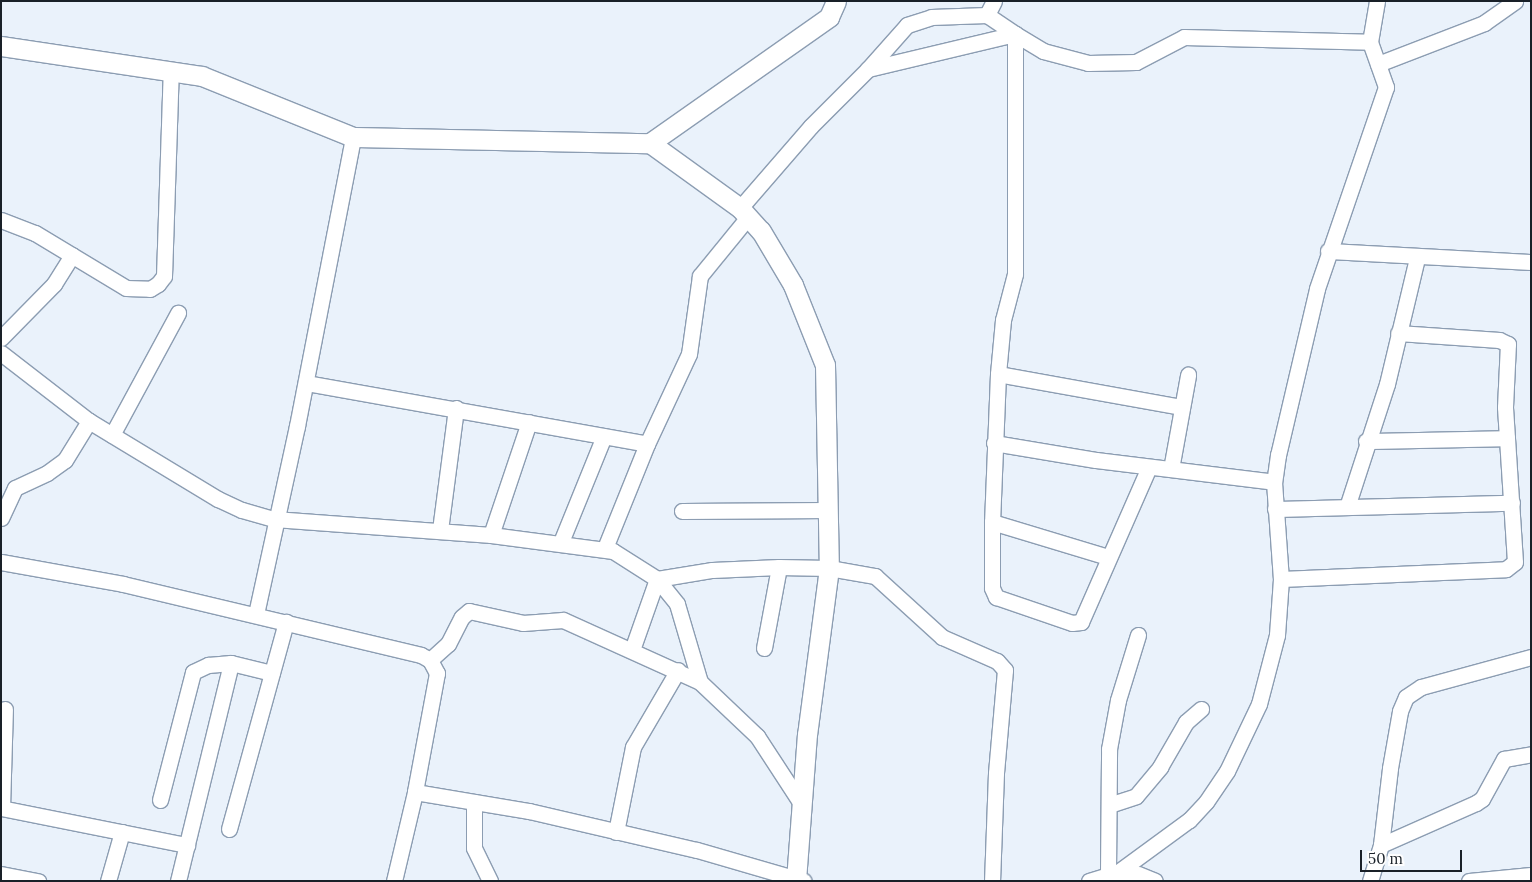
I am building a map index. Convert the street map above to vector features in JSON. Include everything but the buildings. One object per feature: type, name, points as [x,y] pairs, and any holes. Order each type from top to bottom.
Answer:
[{"type":"main road","points":[[650,144],[829,17],[836,1]]},
{"type":"main road","points":[[1,46],[202,76],[353,137],[650,144],[745,212],[793,285],[825,365],[829,568],[807,734],[799,880]]},
{"type":"street","points":[[987,16],[994,1]]},
{"type":"street","points":[[1088,881],[1113,872],[1189,820],[1227,771],[1259,704],[1272,660],[1281,579],[1274,482],[1278,455],[1328,251],[1386,87],[1370,42],[1377,1]]},
{"type":"street","points":[[1378,64],[1484,23],[1515,1]]},
{"type":"street","points":[[606,548],[647,444],[689,354],[700,276],[745,212],[812,126],[868,69],[907,25],[931,17],[987,16],[1044,51],[1088,64],[1136,62],[1184,37],[1370,42]]},
{"type":"street","points":[[868,69],[1015,34]]},
{"type":"street","points":[[1015,34],[1015,274],[1003,320],[998,374],[992,522],[992,588],[996,597],[1072,623],[1079,623],[1084,618],[1108,557],[1149,467]]},
{"type":"street","points":[[1,220],[36,233],[126,288],[150,289],[164,276],[171,70]]},
{"type":"street","points":[[256,614],[274,519],[306,383],[353,137]]},
{"type":"street","points":[[1328,251],[1417,258],[1531,262]]},
{"type":"street","points":[[1,338],[54,284],[72,255]]},
{"type":"street","points":[[1347,507],[1366,441],[1387,384],[1417,258]]},
{"type":"street","points":[[112,435],[178,313]]},
{"type":"street","points":[[1281,579],[1506,569],[1513,566],[1516,556],[1506,438],[1508,344],[1499,340],[1398,333]]},
{"type":"street","points":[[1,353],[89,421],[112,435],[218,499],[274,519],[440,530],[606,548],[657,579],[677,604],[700,682]]},
{"type":"street","points":[[998,374],[1182,407]]},
{"type":"street","points":[[1171,469],[1188,376]]},
{"type":"street","points":[[306,383],[456,408],[647,444]]},
{"type":"street","points":[[440,530],[456,408]]},
{"type":"street","points":[[1,518],[15,488],[52,471],[66,460],[89,421]]},
{"type":"street","points":[[491,535],[529,422]]},
{"type":"street","points":[[561,542],[604,436]]},
{"type":"street","points":[[1366,441],[1506,438]]},
{"type":"street","points":[[994,443],[1149,467],[1274,482]]},
{"type":"street","points":[[1275,509],[1512,503]]},
{"type":"street","points":[[682,511],[828,510]]},
{"type":"street","points":[[992,522],[1108,557]]},
{"type":"street","points":[[1,562],[123,584],[256,614],[430,660],[437,673],[436,686],[415,792],[394,881]]},
{"type":"street","points":[[657,579],[712,570],[779,567],[829,568],[875,576],[942,637],[996,660],[1005,670],[996,773],[992,881]]},
{"type":"street","points":[[764,648],[779,567]]},
{"type":"street","points":[[632,650],[657,579]]},
{"type":"street","points":[[430,660],[448,644],[462,617],[469,611],[523,622],[563,620],[678,670],[700,682],[757,736],[802,805]]},
{"type":"street","points":[[229,829],[286,622]]},
{"type":"street","points":[[1113,872],[1109,805],[1109,749],[1115,715],[1138,634]]},
{"type":"street","points":[[1370,881],[1381,845],[1390,768],[1400,712],[1406,696],[1421,687],[1531,657]]},
{"type":"street","points":[[160,800],[193,672],[208,665],[231,663],[272,673]]},
{"type":"street","points":[[178,881],[231,663]]},
{"type":"street","points":[[616,832],[633,746],[678,670]]},
{"type":"street","points":[[5,710],[1,808],[187,845]]},
{"type":"street","points":[[1109,805],[1136,796],[1160,767],[1186,722],[1201,710]]},
{"type":"street","points":[[1381,845],[1476,803],[1482,798],[1504,759],[1531,754]]},
{"type":"street","points":[[415,792],[529,811],[697,850],[799,880]]},
{"type":"street","points":[[474,802],[474,848],[490,881]]},
{"type":"street","points":[[108,881],[122,832]]},
{"type":"street","points":[[1113,872],[1138,874],[1155,881]]},
{"type":"street","points":[[1,874],[38,881]]},
{"type":"street","points":[[1478,880],[1531,875]]}]
